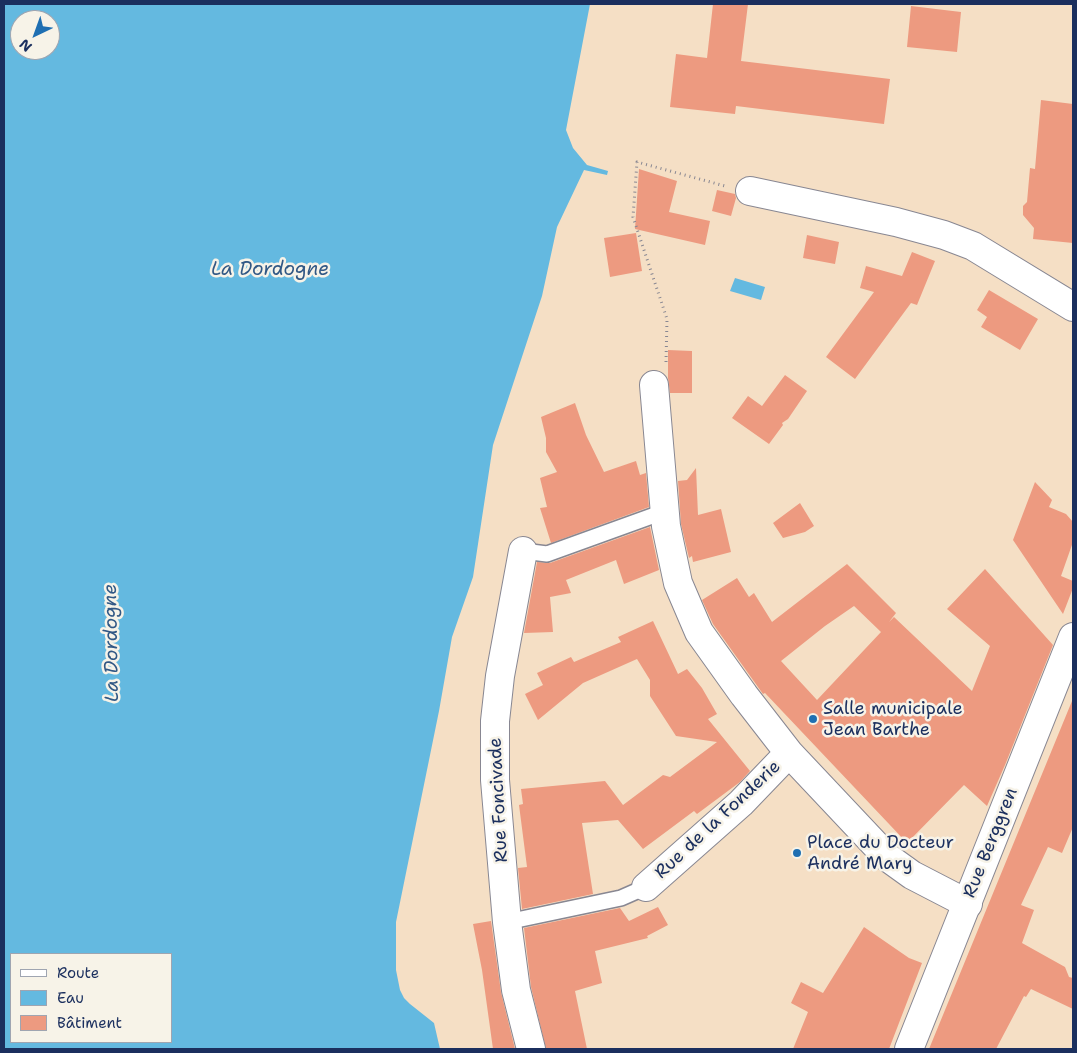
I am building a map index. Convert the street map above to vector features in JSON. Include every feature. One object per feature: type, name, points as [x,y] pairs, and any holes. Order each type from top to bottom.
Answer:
[{"type":"street","points":[[750,191],[896,222],[944,235],[973,246],[1073,307]]},
{"type":"street","points":[[654,385],[666,526],[678,583],[699,632],[789,753],[887,857],[912,875],[968,904]]},
{"type":"street","name":"Rue Foncivade","points":[[523,551],[500,676],[495,721],[495,780],[507,922],[516,990],[531,1049]]},
{"type":"street","name":"Rue Berggren","points":[[909,1049],[1073,637]]},
{"type":"street","name":"Rue de la Fonderie","points":[[646,887],[741,803],[789,753]]},
{"type":"lane","points":[[523,551],[547,554],[666,511]]},
{"type":"lane","points":[[507,922],[621,898],[646,887]]},
{"type":"path","points":[[654,385],[665,386],[667,319],[633,217],[637,162],[716,184],[750,191]]},
{"type":"water","name":"La Dordogne","points":[[4,4],[590,4],[566,130],[573,148],[587,165],[608,171],[607,175],[584,170],[557,227],[542,296],[493,445],[473,577],[452,637],[439,711],[396,922],[396,970],[400,990],[410,1004],[434,1023],[440,1049],[4,1049]]},
{"type":"water","points":[[735,278],[765,287],[761,300],[730,291]]},
{"type":"building","points":[[713,4],[748,4],[741,61],[890,79],[884,124],[736,106],[735,114],[670,107],[676,54],[707,58]]},
{"type":"building","points":[[911,6],[961,12],[957,52],[907,47]]},
{"type":"building","points":[[1041,100],[1073,104],[1073,243],[1033,239],[1034,228],[1023,215],[1023,206],[1027,202],[1030,168],[1035,169]]},
{"type":"building","points":[[639,169],[677,181],[669,212],[710,221],[705,245],[635,229]]},
{"type":"building","points":[[717,190],[735,194],[736,198],[731,216],[712,211]]},
{"type":"building","points":[[636,233],[642,271],[610,277],[604,238]]},
{"type":"building","points":[[807,235],[839,242],[835,264],[803,258]]},
{"type":"building","points":[[912,252],[935,261],[917,305],[911,303],[855,379],[826,357],[874,292],[860,288],[866,266],[902,276]]},
{"type":"building","points":[[989,290],[1038,319],[1020,350],[981,327],[987,317],[977,310]]},
{"type":"building","points":[[668,350],[692,351],[692,393],[670,393]]},
{"type":"building","points":[[785,375],[807,391],[788,419],[782,423],[783,425],[769,444],[732,418],[748,396],[762,406]]},
{"type":"building","points":[[575,403],[586,435],[604,472],[636,461],[640,475],[646,473],[649,507],[551,543],[540,508],[547,507],[540,478],[557,472],[546,452],[546,438],[541,417]]},
{"type":"building","points":[[696,468],[698,515],[721,509],[731,552],[693,562],[692,556],[689,558],[681,524],[678,481],[687,480]]},
{"type":"building","points":[[1035,482],[1052,500],[1049,507],[1066,514],[1073,522],[1073,542],[1061,576],[1073,581],[1073,588],[1063,614],[1013,540]]},
{"type":"building","points":[[800,503],[814,526],[805,532],[783,538],[773,523]]},
{"type":"building","points":[[650,527],[659,570],[624,584],[616,560],[566,580],[571,593],[550,597],[553,632],[524,633],[537,562],[550,563]]},
{"type":"building","points":[[847,564],[896,613],[889,622],[894,617],[972,691],[990,646],[947,609],[985,569],[1053,645],[987,806],[964,785],[907,843],[765,693],[763,694],[713,624],[702,600],[737,578],[749,597],[754,593],[772,622]],"holes":[[[854,606],[881,632],[817,700],[781,661]]]},
{"type":"building","points":[[653,621],[678,674],[687,669],[702,688],[717,714],[708,719],[750,771],[740,782],[697,814],[694,811],[643,849],[618,820],[582,823],[593,894],[522,909],[518,868],[527,867],[519,805],[523,804],[521,789],[605,781],[623,805],[663,775],[670,777],[717,742],[676,736],[650,696],[650,680],[637,659],[583,683],[538,720],[525,694],[543,685],[537,673],[571,657],[574,662],[621,642],[618,637]]},
{"type":"building","points":[[1072,701],[1073,827],[1062,853],[1048,847],[1021,905],[1034,910],[1022,943],[1065,967],[1069,977],[1073,978],[1073,1009],[1031,989],[1026,997],[1024,996],[996,1049],[929,1049]]},
{"type":"building","points":[[658,907],[668,925],[647,936],[648,938],[595,951],[602,983],[575,991],[587,1049],[546,1049],[531,987],[524,928],[620,908],[629,921]]},
{"type":"building","points":[[491,921],[501,992],[515,1049],[493,1049],[482,970],[473,924]]},
{"type":"building","points":[[864,927],[909,958],[922,963],[889,1049],[793,1049],[808,1012],[791,1003],[801,982],[823,993]]},
{"type":"place","name":"Salle municipale Jean Barthe","points":[[813,719]]},
{"type":"place","name":"Place du Docteur André Mary","points":[[797,853]]}]
